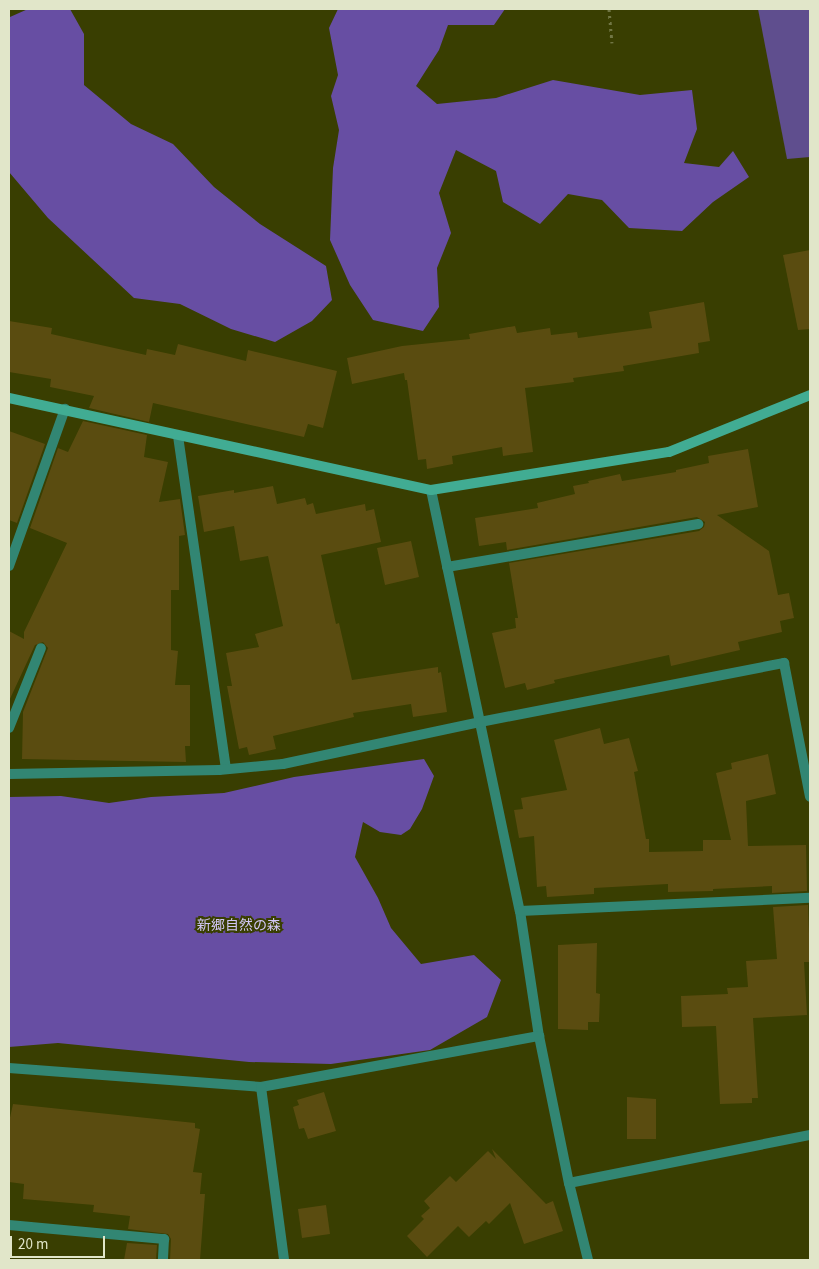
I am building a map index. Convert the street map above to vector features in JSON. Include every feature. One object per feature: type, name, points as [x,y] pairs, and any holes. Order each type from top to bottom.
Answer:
[{"type":"street","points":[[9,398],[431,490],[669,452],[810,394]]},
{"type":"street","points":[[9,566],[65,409]]},
{"type":"street","points":[[178,436],[226,769]]},
{"type":"street","points":[[431,490],[520,910],[540,1036],[570,1184],[588,1260]]},
{"type":"street","points":[[447,567],[698,524]]},
{"type":"street","points":[[9,728],[40,648]]},
{"type":"street","points":[[9,774],[226,769],[283,764],[480,722],[784,663],[810,797]]},
{"type":"street","points":[[520,910],[810,898]]},
{"type":"street","points":[[9,1068],[262,1087],[540,1036]]},
{"type":"street","points":[[262,1087],[284,1260]]},
{"type":"street","points":[[570,1184],[810,1135]]},
{"type":"street","points":[[9,1225],[164,1240],[163,1260]]},
{"type":"path","points":[[609,9],[612,43]]},
{"type":"shaded area","points":[[758,9],[810,9],[810,157],[787,159]]},
{"type":"green space","points":[[28,9],[70,9],[84,34],[84,85],[131,124],[173,144],[214,187],[260,224],[326,266],[332,300],[312,321],[275,342],[231,329],[180,304],[134,298],[48,218],[9,172],[9,21],[10,17]]},
{"type":"green space","points":[[338,9],[505,9],[494,25],[448,25],[439,50],[416,86],[437,104],[496,98],[553,80],[640,95],[692,90],[697,129],[684,163],[719,167],[733,151],[749,177],[713,202],[682,231],[629,228],[602,200],[568,194],[540,224],[503,202],[496,171],[456,150],[439,193],[451,233],[437,268],[439,307],[423,331],[373,320],[350,285],[330,240],[333,168],[339,130],[331,96],[338,75],[329,28]]},
{"type":"green space","name":"新郷自然の森","points":[[424,759],[434,776],[422,809],[410,829],[401,835],[380,832],[363,822],[355,857],[378,898],[391,928],[421,964],[474,955],[501,980],[487,1017],[430,1050],[331,1064],[249,1062],[58,1043],[9,1047],[9,797],[61,796],[109,803],[151,797],[224,793],[294,777]]},
{"type":"building","points":[[810,250],[810,329],[798,330],[783,255]]},
{"type":"building","points":[[704,302],[710,341],[698,343],[699,353],[623,366],[624,371],[573,378],[574,382],[525,388],[533,452],[503,456],[502,447],[452,456],[453,464],[427,469],[426,459],[418,460],[407,380],[405,380],[404,373],[352,384],[347,358],[402,346],[470,339],[469,334],[515,326],[517,333],[550,328],[551,335],[577,332],[578,338],[652,328],[649,312]]},
{"type":"building","points":[[9,321],[52,328],[51,334],[146,355],[147,349],[175,355],[178,344],[246,361],[248,350],[337,371],[323,428],[308,424],[304,437],[153,403],[149,422],[89,408],[94,396],[50,387],[51,379],[9,372]]},
{"type":"building","points":[[83,421],[147,435],[144,457],[168,462],[159,502],[180,499],[185,535],[179,536],[179,590],[171,590],[171,650],[178,651],[175,685],[190,685],[190,746],[185,746],[186,762],[22,759],[23,712],[48,648],[43,642],[35,645],[9,701],[9,631],[24,639],[24,632],[67,543],[30,528],[58,448],[68,452]]},
{"type":"building","points":[[9,431],[45,444],[17,523],[9,520]]},
{"type":"building","points":[[748,449],[758,507],[717,515],[769,551],[778,595],[789,593],[794,618],[780,621],[782,632],[738,642],[740,650],[671,666],[669,655],[554,680],[555,683],[527,690],[525,683],[505,688],[492,633],[516,628],[515,618],[518,618],[509,563],[699,531],[704,527],[705,522],[697,517],[507,550],[506,542],[479,546],[475,518],[538,508],[537,503],[575,494],[573,486],[589,483],[588,481],[620,474],[622,481],[676,472],[676,470],[709,463],[708,456]]},
{"type":"building","points":[[273,486],[277,504],[305,498],[307,505],[313,503],[316,514],[365,504],[366,511],[374,509],[381,542],[321,555],[336,624],[339,623],[352,680],[438,667],[438,673],[441,672],[447,712],[413,717],[411,704],[353,713],[354,717],[273,736],[276,749],[249,755],[247,747],[239,749],[227,686],[232,686],[226,653],[259,647],[255,634],[283,626],[268,556],[240,561],[234,526],[204,532],[198,496],[234,490],[234,493]]},
{"type":"building","points":[[411,541],[419,577],[385,585],[377,548]]},
{"type":"building","points":[[600,728],[604,744],[629,738],[638,771],[634,772],[646,839],[649,839],[649,852],[703,851],[703,840],[731,840],[716,773],[732,769],[731,763],[768,754],[776,794],[746,801],[748,846],[806,845],[807,891],[772,893],[772,886],[713,889],[713,891],[668,892],[668,884],[594,888],[594,894],[547,897],[546,886],[537,887],[534,836],[519,838],[514,810],[523,809],[521,798],[567,790],[554,740]]},
{"type":"building","points":[[808,905],[810,962],[804,962],[807,1015],[753,1018],[758,1098],[752,1098],[752,1103],[720,1104],[716,1026],[682,1027],[681,996],[728,994],[727,988],[748,987],[746,961],[777,959],[773,907]]},
{"type":"building","points":[[597,943],[596,993],[600,994],[599,1022],[588,1022],[588,1030],[558,1029],[558,945]]},
{"type":"building","points":[[324,1092],[336,1131],[308,1139],[304,1128],[299,1129],[293,1107],[299,1105],[297,1100]]},
{"type":"building","points":[[627,1097],[656,1099],[656,1139],[627,1139]]},
{"type":"building","points":[[13,1104],[195,1123],[195,1128],[200,1129],[193,1172],[202,1173],[200,1194],[205,1194],[200,1260],[170,1260],[171,1239],[168,1234],[128,1229],[130,1216],[93,1212],[94,1205],[23,1199],[24,1184],[9,1182],[9,1122]]},
{"type":"building","points":[[492,1149],[546,1204],[553,1201],[563,1231],[524,1244],[510,1203],[489,1224],[486,1221],[469,1237],[458,1226],[427,1257],[407,1236],[424,1219],[421,1216],[430,1208],[424,1201],[450,1176],[456,1182],[488,1151],[496,1159]]},
{"type":"building","points":[[326,1205],[330,1234],[302,1238],[298,1209]]},
{"type":"building","points":[[127,1243],[157,1245],[156,1260],[124,1260]]}]
